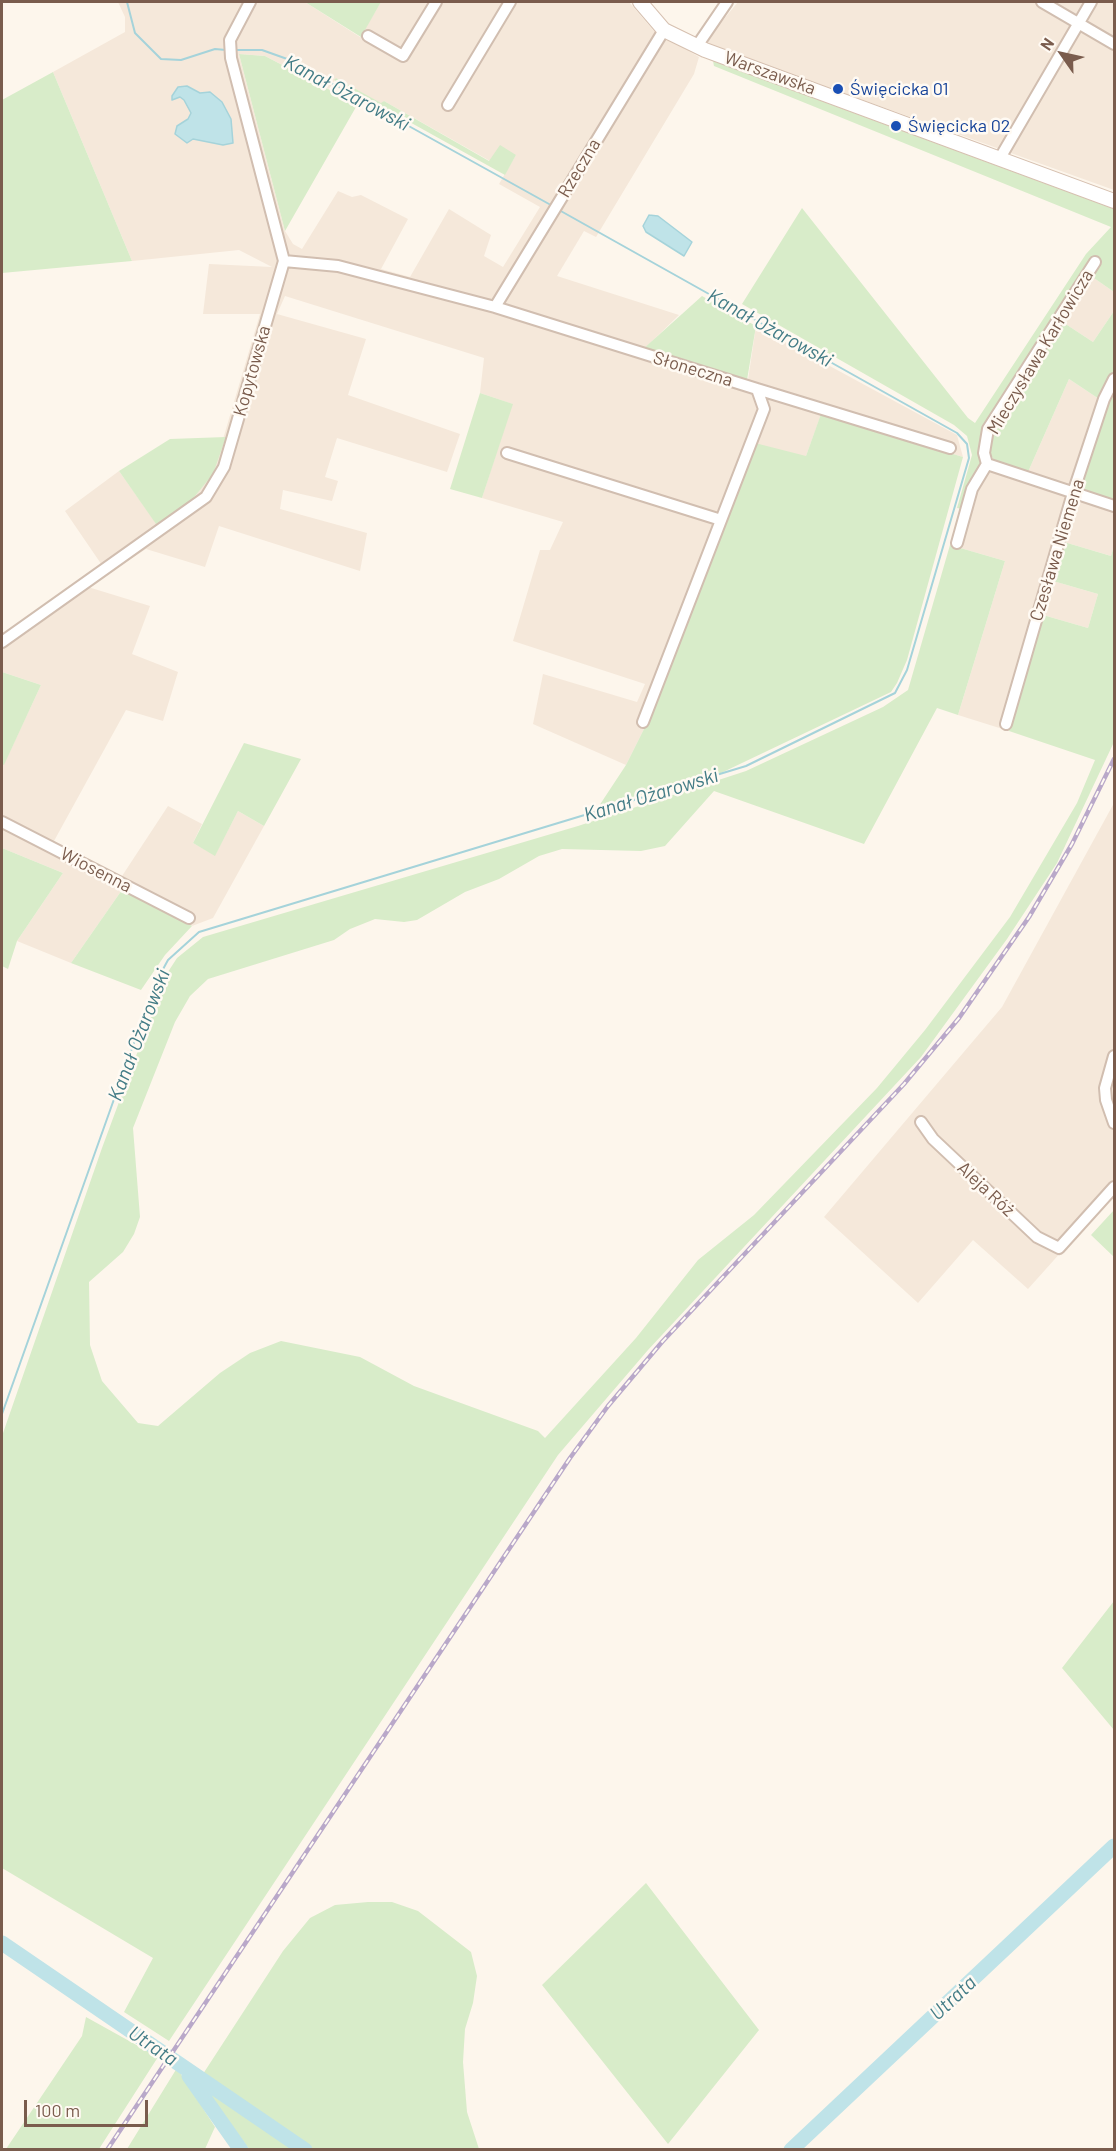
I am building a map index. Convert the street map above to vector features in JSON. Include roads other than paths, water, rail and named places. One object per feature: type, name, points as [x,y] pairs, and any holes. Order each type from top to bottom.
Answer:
[{"type":"main road","name":"Warszawska","points":[[640,2],[664,30],[697,46],[1114,201]]},
{"type":"street","points":[[250,2],[230,40],[231,50],[284,261]]},
{"type":"street","points":[[368,36],[402,56],[436,2]]},
{"type":"street","points":[[448,105],[510,2]]},
{"type":"street","points":[[697,46],[727,2]]},
{"type":"street","points":[[1042,2],[1114,44]]},
{"type":"street","points":[[1000,158],[1091,2]]},
{"type":"street","name":"Rzeczna","points":[[495,307],[664,30]]},
{"type":"street","name":"Słoneczna","points":[[284,261],[338,266],[495,307],[757,389],[764,409],[643,723]]},
{"type":"street","name":"Kopytowska","points":[[2,642],[206,497],[224,467],[284,261]]},
{"type":"street","name":"Mieczysława Karłowicza","points":[[987,464],[984,453],[988,429],[1095,262]]},
{"type":"street","name":"Czesława Niemena","points":[[1006,724],[1073,493],[1104,399],[1114,379]]},
{"type":"street","points":[[757,389],[950,448]]},
{"type":"street","points":[[507,453],[721,520]]},
{"type":"street","points":[[957,543],[972,489],[987,464],[1114,506]]},
{"type":"street","name":"Wiosenna","points":[[2,822],[189,918]]},
{"type":"street","points":[[1114,1056],[1105,1088],[1106,1100],[1114,1123]]},
{"type":"street","name":"Aleja Róż","points":[[921,1122],[933,1139],[1037,1237],[1059,1248],[1114,1186]]},
{"type":"water","points":[[187,86],[200,93],[210,92],[222,102],[231,119],[233,143],[223,145],[193,139],[187,143],[175,134],[177,126],[188,119],[191,113],[184,100],[180,97],[172,100],[172,96],[178,87]]},
{"type":"water","points":[[649,215],[658,216],[692,242],[684,256],[646,232],[643,226]]},
{"type":"waterway","name":"Kanał Ożarowski","points":[[127,2],[135,33],[161,59],[181,60],[215,49],[226,50]]},
{"type":"waterway","name":"Kanał Ożarowski","points":[[234,50],[262,50],[290,60],[549,204]]},
{"type":"waterway","name":"Kanał Ożarowski","points":[[2,1414],[155,984],[168,960],[199,932],[746,766],[895,693],[907,670],[969,458],[967,444],[957,433],[559,210]]},
{"type":"waterway","name":"Utrata","points":[[791,2150],[1114,1846]]},
{"type":"waterway","name":"Utrata","points":[[2,1943],[305,2150]]},
{"type":"waterway","points":[[189,2076],[241,2150]]},
{"type":"railway","points":[[107,2150],[570,1458],[608,1406],[662,1342],[904,1084],[959,1018],[1029,917],[1072,844],[1114,759]]},
{"type":"place","name":"Święcicka 01","points":[[838,89]]},
{"type":"place","name":"Święcicka 02","points":[[896,126]]}]
